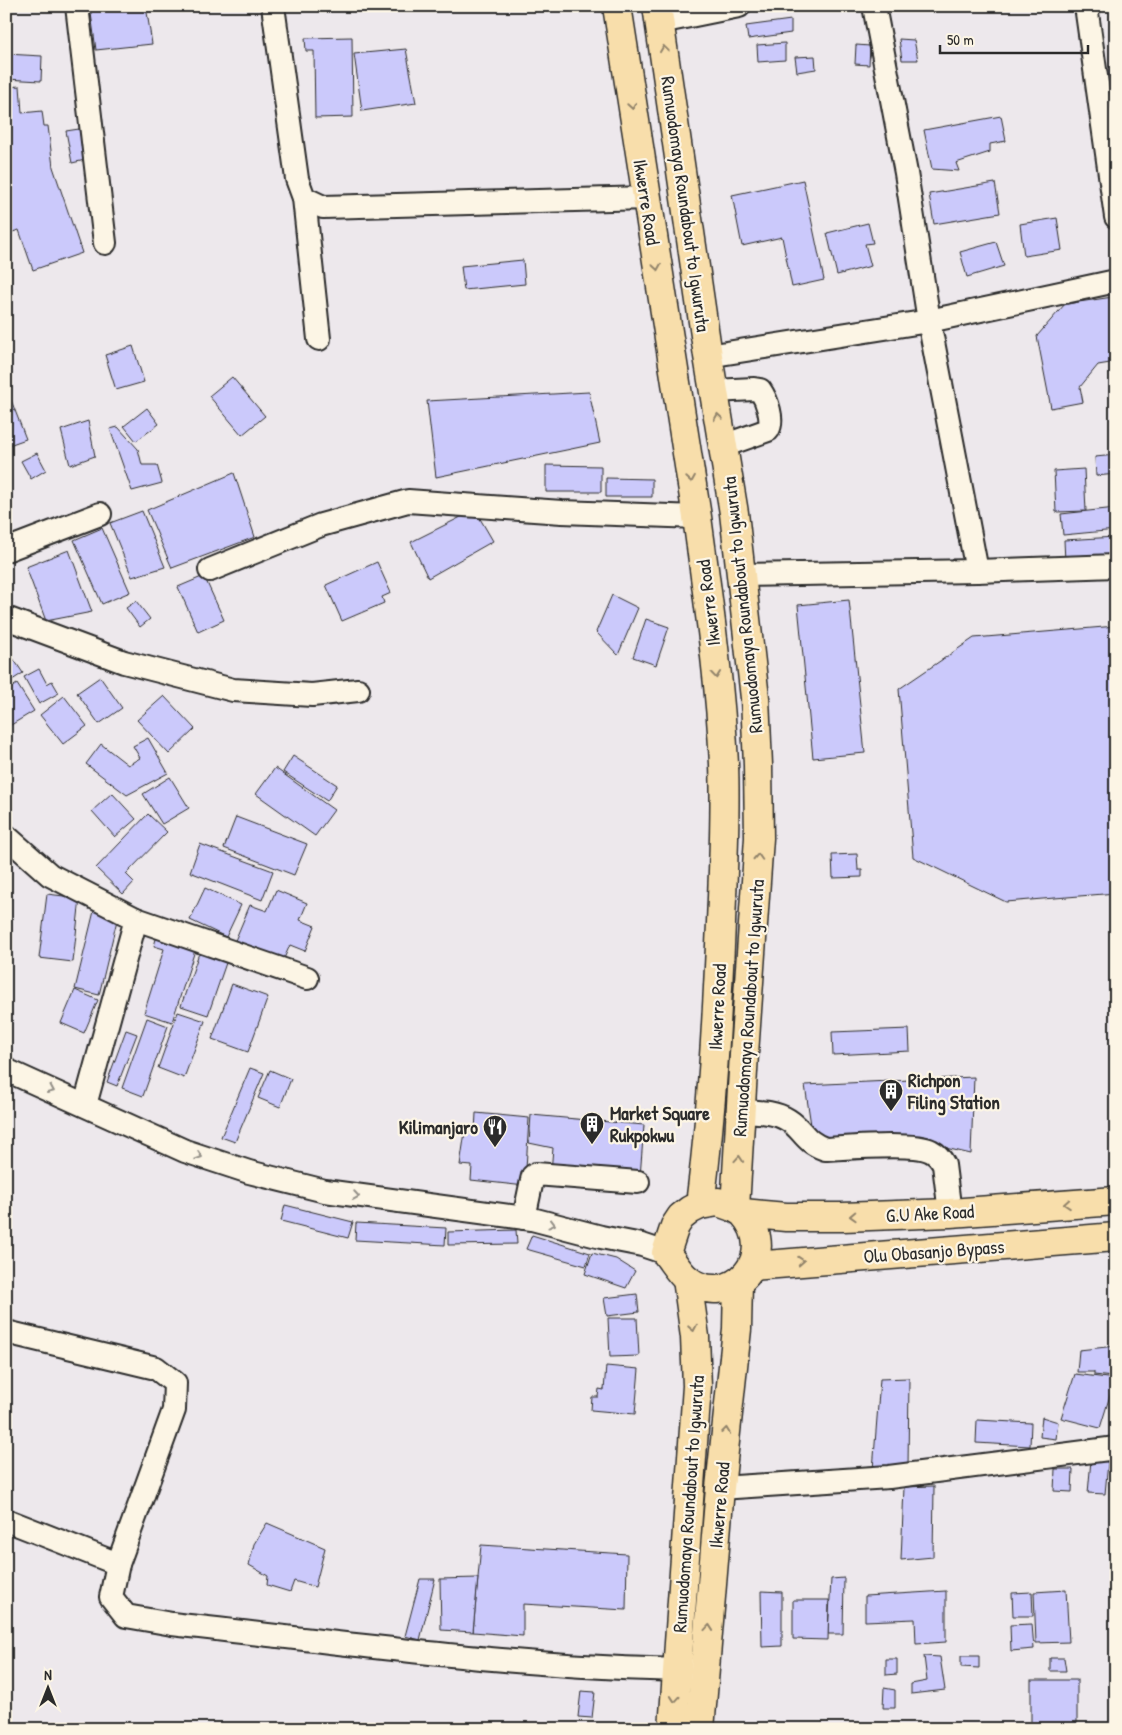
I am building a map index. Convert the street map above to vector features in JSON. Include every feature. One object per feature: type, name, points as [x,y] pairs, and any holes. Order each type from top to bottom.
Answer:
[{"type":"main road","name":"Ikwerre Road","points":[[616,6],[697,517],[724,765],[718,1005],[712,1100],[700,1205]]},
{"type":"main road","name":"Rumuodomaya Roundabout to Igwuruta","points":[[654,11],[742,575],[754,698],[758,765],[759,838],[744,1054],[739,1210]]},
{"type":"main road","name":"G.U Ake Road","points":[[739,1210],[786,1217],[950,1213],[1116,1201]]},
{"type":"main road","points":[[718,1202],[739,1210],[750,1220],[758,1238],[758,1247],[746,1274],[726,1287],[712,1288],[699,1286],[687,1279],[666,1253],[675,1226],[681,1217],[700,1205],[718,1202]]},
{"type":"main road","name":"Olu Obasanjo Bypass","points":[[746,1274],[1116,1237]]},
{"type":"main road","name":"Ikwerre Road","points":[[700,1729],[720,1488],[736,1329],[746,1274]]},
{"type":"main road","name":"Rumuodomaya Roundabout to Igwuruta","points":[[673,1729],[697,1386],[695,1337],[687,1279]]},
{"type":"street","points":[[77,6],[105,243]]},
{"type":"street","points":[[273,6],[297,179],[304,198],[319,339]]},
{"type":"street","points":[[654,11],[739,6]]},
{"type":"street","points":[[874,6],[906,173],[929,321],[977,571]]},
{"type":"street","points":[[1086,6],[1116,217]]},
{"type":"street","points":[[304,198],[323,206],[647,198]]},
{"type":"street","points":[[708,356],[929,321],[1116,281]]},
{"type":"street","points":[[714,391],[760,390],[771,425],[768,430],[722,446]]},
{"type":"street","points":[[210,570],[321,525],[408,501],[562,512],[697,517]]},
{"type":"street","points":[[6,550],[100,514]]},
{"type":"street","points":[[742,575],[977,571],[1116,566]]},
{"type":"street","points":[[6,618],[124,662],[233,690],[312,695],[358,690]]},
{"type":"street","points":[[6,836],[50,875],[136,919],[307,978]]},
{"type":"street","points":[[85,1105],[136,919]]},
{"type":"street","points":[[6,1070],[185,1150],[268,1177],[325,1191],[524,1218],[642,1245],[666,1253]]},
{"type":"street","points":[[742,1111],[775,1114],[787,1119],[814,1145],[825,1149],[914,1147],[930,1150],[940,1158],[944,1165],[950,1213]]},
{"type":"street","points":[[524,1218],[533,1176],[536,1174],[638,1182]]},
{"type":"street","points":[[6,1332],[156,1368],[176,1383],[174,1410],[118,1564],[110,1597],[126,1616],[172,1624],[468,1658],[570,1665],[706,1670]]},
{"type":"street","points":[[720,1488],[889,1477],[1116,1448]]},
{"type":"street","points":[[6,1520],[118,1564]]},
{"type":"building","points":[[90,6],[146,6],[152,44],[96,50]]},
{"type":"building","points":[[791,20],[791,33],[748,39],[746,26]]},
{"type":"building","points":[[352,37],[353,117],[315,118],[314,51],[306,51],[305,38]]},
{"type":"building","points":[[899,39],[914,40],[918,60],[902,60]]},
{"type":"building","points":[[785,43],[785,60],[758,62],[757,45]]},
{"type":"building","points":[[856,45],[870,46],[869,65],[855,64]]},
{"type":"building","points":[[406,49],[416,103],[362,111],[354,54]]},
{"type":"building","points":[[6,54],[42,56],[41,81],[6,79]]},
{"type":"building","points":[[815,56],[816,69],[797,72],[795,57]]},
{"type":"building","points":[[1116,67],[1116,82],[1110,85],[1105,72]]},
{"type":"building","points":[[20,86],[22,113],[42,111],[44,126],[48,126],[53,167],[82,253],[33,270],[19,230],[6,234],[6,87]]},
{"type":"building","points":[[1001,116],[1006,141],[990,144],[990,152],[956,163],[959,171],[932,169],[924,130]]},
{"type":"building","points":[[79,129],[85,160],[72,163],[66,131]]},
{"type":"building","points":[[803,180],[824,280],[792,287],[782,237],[742,246],[732,195]]},
{"type":"building","points":[[995,183],[1000,213],[934,224],[929,194]]},
{"type":"building","points":[[1057,218],[1062,250],[1024,256],[1020,224]]},
{"type":"building","points":[[868,223],[873,243],[865,244],[871,266],[837,275],[827,233]]},
{"type":"building","points":[[996,242],[1004,266],[967,277],[960,252]]},
{"type":"building","points":[[523,260],[525,284],[464,290],[461,266]]},
{"type":"building","points":[[1113,297],[1116,314],[1116,362],[1098,365],[1080,387],[1083,402],[1051,408],[1037,336],[1065,304]]},
{"type":"building","points":[[133,346],[144,382],[116,390],[105,355]]},
{"type":"building","points":[[232,377],[265,416],[242,435],[209,396]]},
{"type":"building","points":[[6,387],[26,439],[6,446]]},
{"type":"building","points":[[589,392],[600,443],[436,477],[427,401]]},
{"type":"building","points":[[147,408],[159,424],[136,441],[124,426]]},
{"type":"building","points":[[88,421],[95,456],[70,465],[61,430]]},
{"type":"building","points":[[118,427],[138,449],[142,465],[157,465],[162,483],[132,491],[110,429]]},
{"type":"building","points":[[37,453],[46,470],[31,479],[21,461]]},
{"type":"building","points":[[1116,455],[1116,474],[1096,476],[1095,457]]},
{"type":"building","points":[[546,465],[601,466],[601,492],[546,492]]},
{"type":"building","points":[[1084,469],[1086,511],[1056,512],[1054,471]]},
{"type":"building","points":[[234,473],[255,537],[172,568],[147,510]]},
{"type":"building","points":[[606,478],[652,479],[652,497],[606,497]]},
{"type":"building","points":[[1116,508],[1116,530],[1063,535],[1061,514]]},
{"type":"building","points":[[475,510],[493,541],[428,578],[411,542]]},
{"type":"building","points":[[142,511],[165,567],[132,577],[110,523]]},
{"type":"building","points":[[102,528],[130,592],[102,604],[74,540]]},
{"type":"building","points":[[1116,537],[1116,559],[1065,562],[1064,540]]},
{"type":"building","points":[[69,550],[92,612],[46,621],[26,567]]},
{"type":"building","points":[[377,562],[391,593],[382,597],[384,603],[342,621],[326,585]]},
{"type":"building","points":[[204,576],[224,620],[198,632],[178,587]]},
{"type":"building","points":[[612,595],[638,608],[618,655],[596,632]]},
{"type":"building","points":[[849,600],[865,753],[813,758],[798,605]]},
{"type":"building","points":[[136,601],[150,619],[140,627],[126,608]]},
{"type":"building","points":[[646,619],[669,627],[656,665],[633,657]]},
{"type":"building","points":[[1116,626],[1116,893],[1006,902],[913,857],[899,689],[974,638]]},
{"type":"building","points":[[6,648],[23,673],[6,684]]},
{"type":"building","points":[[39,669],[47,684],[52,681],[59,693],[39,704],[24,677]]},
{"type":"building","points":[[100,677],[122,708],[99,724],[77,693]]},
{"type":"building","points":[[17,684],[34,711],[6,728],[6,691]]},
{"type":"building","points":[[64,696],[87,726],[63,744],[40,715]]},
{"type":"building","points":[[164,696],[195,729],[169,754],[137,720]]},
{"type":"building","points":[[148,738],[168,773],[127,795],[86,764],[101,744],[128,765],[140,758],[133,746]]},
{"type":"building","points":[[293,756],[337,785],[327,801],[283,772]]},
{"type":"building","points":[[275,768],[334,810],[315,836],[256,794]]},
{"type":"building","points":[[170,777],[189,808],[162,824],[143,794]]},
{"type":"building","points":[[112,793],[136,819],[115,837],[92,811]]},
{"type":"building","points":[[148,814],[167,832],[126,874],[134,882],[123,894],[96,868]]},
{"type":"building","points":[[236,817],[307,844],[294,875],[224,848]]},
{"type":"building","points":[[200,844],[273,871],[262,900],[190,872]]},
{"type":"building","points":[[857,854],[858,870],[862,870],[862,877],[833,878],[832,855]]},
{"type":"building","points":[[205,888],[241,905],[226,937],[190,920]]},
{"type":"building","points":[[276,890],[307,903],[300,920],[315,926],[305,951],[290,945],[282,963],[234,943],[250,905],[267,911]]},
{"type":"building","points":[[6,894],[12,896],[6,913]]},
{"type":"building","points":[[47,894],[80,898],[73,962],[39,958]]},
{"type":"building","points":[[94,911],[118,916],[99,995],[75,989]]},
{"type":"building","points":[[158,932],[197,944],[172,1022],[144,1013],[164,949],[154,946]]},
{"type":"building","points":[[200,950],[227,960],[208,1015],[181,1006]]},
{"type":"building","points":[[232,984],[268,997],[248,1052],[212,1039]]},
{"type":"building","points":[[75,990],[98,1000],[84,1033],[61,1023]]},
{"type":"building","points":[[178,1012],[205,1021],[184,1078],[158,1068]]},
{"type":"building","points":[[147,1018],[168,1026],[143,1096],[122,1088]]},
{"type":"building","points":[[909,1029],[910,1051],[833,1055],[832,1032]]},
{"type":"building","points":[[126,1030],[137,1034],[117,1086],[107,1082]]},
{"type":"building","points":[[250,1068],[264,1073],[235,1142],[221,1137]]},
{"type":"building","points":[[270,1070],[291,1079],[280,1107],[258,1098]]},
{"type":"building","name":"Richpon Filing Station","points":[[974,1077],[971,1154],[937,1146],[814,1145],[805,1085]]},
{"type":"building","name":"Kilimanjaro","points":[[476,1113],[529,1118],[525,1186],[471,1180],[472,1166],[460,1165],[465,1132],[475,1132]]},
{"type":"building","name":"Market Square Rukpokwu","points":[[531,1115],[644,1125],[640,1177],[551,1172],[553,1148],[529,1143]]},
{"type":"building","points":[[285,1205],[353,1222],[348,1238],[281,1221]]},
{"type":"building","points":[[356,1223],[446,1228],[445,1245],[355,1240]]},
{"type":"building","points":[[516,1230],[517,1244],[448,1245],[448,1232]]},
{"type":"building","points":[[532,1235],[590,1253],[586,1266],[526,1249]]},
{"type":"building","points":[[592,1253],[616,1259],[635,1271],[626,1288],[585,1274]]},
{"type":"building","points":[[637,1294],[639,1312],[607,1316],[604,1298]]},
{"type":"building","points":[[608,1318],[637,1318],[639,1356],[610,1357]]},
{"type":"building","points":[[1116,1346],[1113,1377],[1094,1375],[1094,1372],[1077,1372],[1079,1350]]},
{"type":"building","points":[[606,1366],[639,1369],[635,1414],[591,1410],[592,1397],[598,1397],[599,1389],[604,1390]]},
{"type":"building","points":[[1075,1374],[1115,1379],[1100,1428],[1061,1418]]},
{"type":"building","points":[[909,1378],[908,1468],[873,1470],[880,1379]]},
{"type":"building","points":[[1042,1417],[1058,1422],[1056,1439],[1040,1437]]},
{"type":"building","points":[[977,1420],[1031,1423],[1030,1446],[976,1443]]},
{"type":"building","points":[[1091,1460],[1108,1462],[1105,1494],[1088,1493]]},
{"type":"building","points":[[1055,1469],[1073,1469],[1072,1492],[1054,1491]]},
{"type":"building","points":[[934,1486],[933,1557],[901,1560],[904,1487]]},
{"type":"building","points":[[267,1523],[325,1548],[315,1587],[294,1581],[290,1592],[267,1585],[268,1576],[249,1565],[254,1544]]},
{"type":"building","points":[[481,1545],[627,1554],[626,1610],[523,1604],[523,1636],[473,1632]]},
{"type":"building","points":[[478,1578],[473,1632],[441,1630],[440,1579]]},
{"type":"building","points":[[844,1578],[843,1634],[828,1634],[831,1579]]},
{"type":"building","points":[[420,1579],[435,1579],[420,1640],[405,1636]]},
{"type":"building","points":[[1066,1590],[1069,1642],[1036,1643],[1034,1592]]},
{"type":"building","points":[[761,1591],[782,1592],[782,1646],[762,1647]]},
{"type":"building","points":[[946,1591],[946,1642],[916,1644],[915,1619],[865,1621],[865,1596]]},
{"type":"building","points":[[1032,1592],[1033,1616],[1013,1616],[1012,1593]]},
{"type":"building","points":[[793,1600],[829,1600],[828,1640],[793,1639]]},
{"type":"building","points":[[1032,1624],[1034,1649],[1011,1651],[1010,1625]]},
{"type":"building","points":[[924,1656],[940,1657],[945,1690],[911,1694],[911,1684],[927,1681]]},
{"type":"building","points":[[961,1656],[979,1656],[979,1668],[961,1667]]},
{"type":"building","points":[[1050,1658],[1064,1658],[1066,1671],[1050,1671]]},
{"type":"building","points":[[886,1659],[897,1659],[897,1674],[886,1675]]},
{"type":"building","points":[[1031,1680],[1077,1680],[1077,1729],[1031,1729]]},
{"type":"building","points":[[884,1688],[895,1690],[895,1708],[883,1708]]},
{"type":"building","points":[[581,1691],[595,1692],[592,1718],[578,1717]]},
{"type":"building","points":[[954,1725],[954,1729],[916,1729],[916,1726]]},
{"type":"place","name":"Richpon Filing Station","points":[[891,1112]]},
{"type":"place","name":"Market Square Rukpokwu","points":[[592,1145]]},
{"type":"place","name":"Kilimanjaro","points":[[495,1148]]}]
